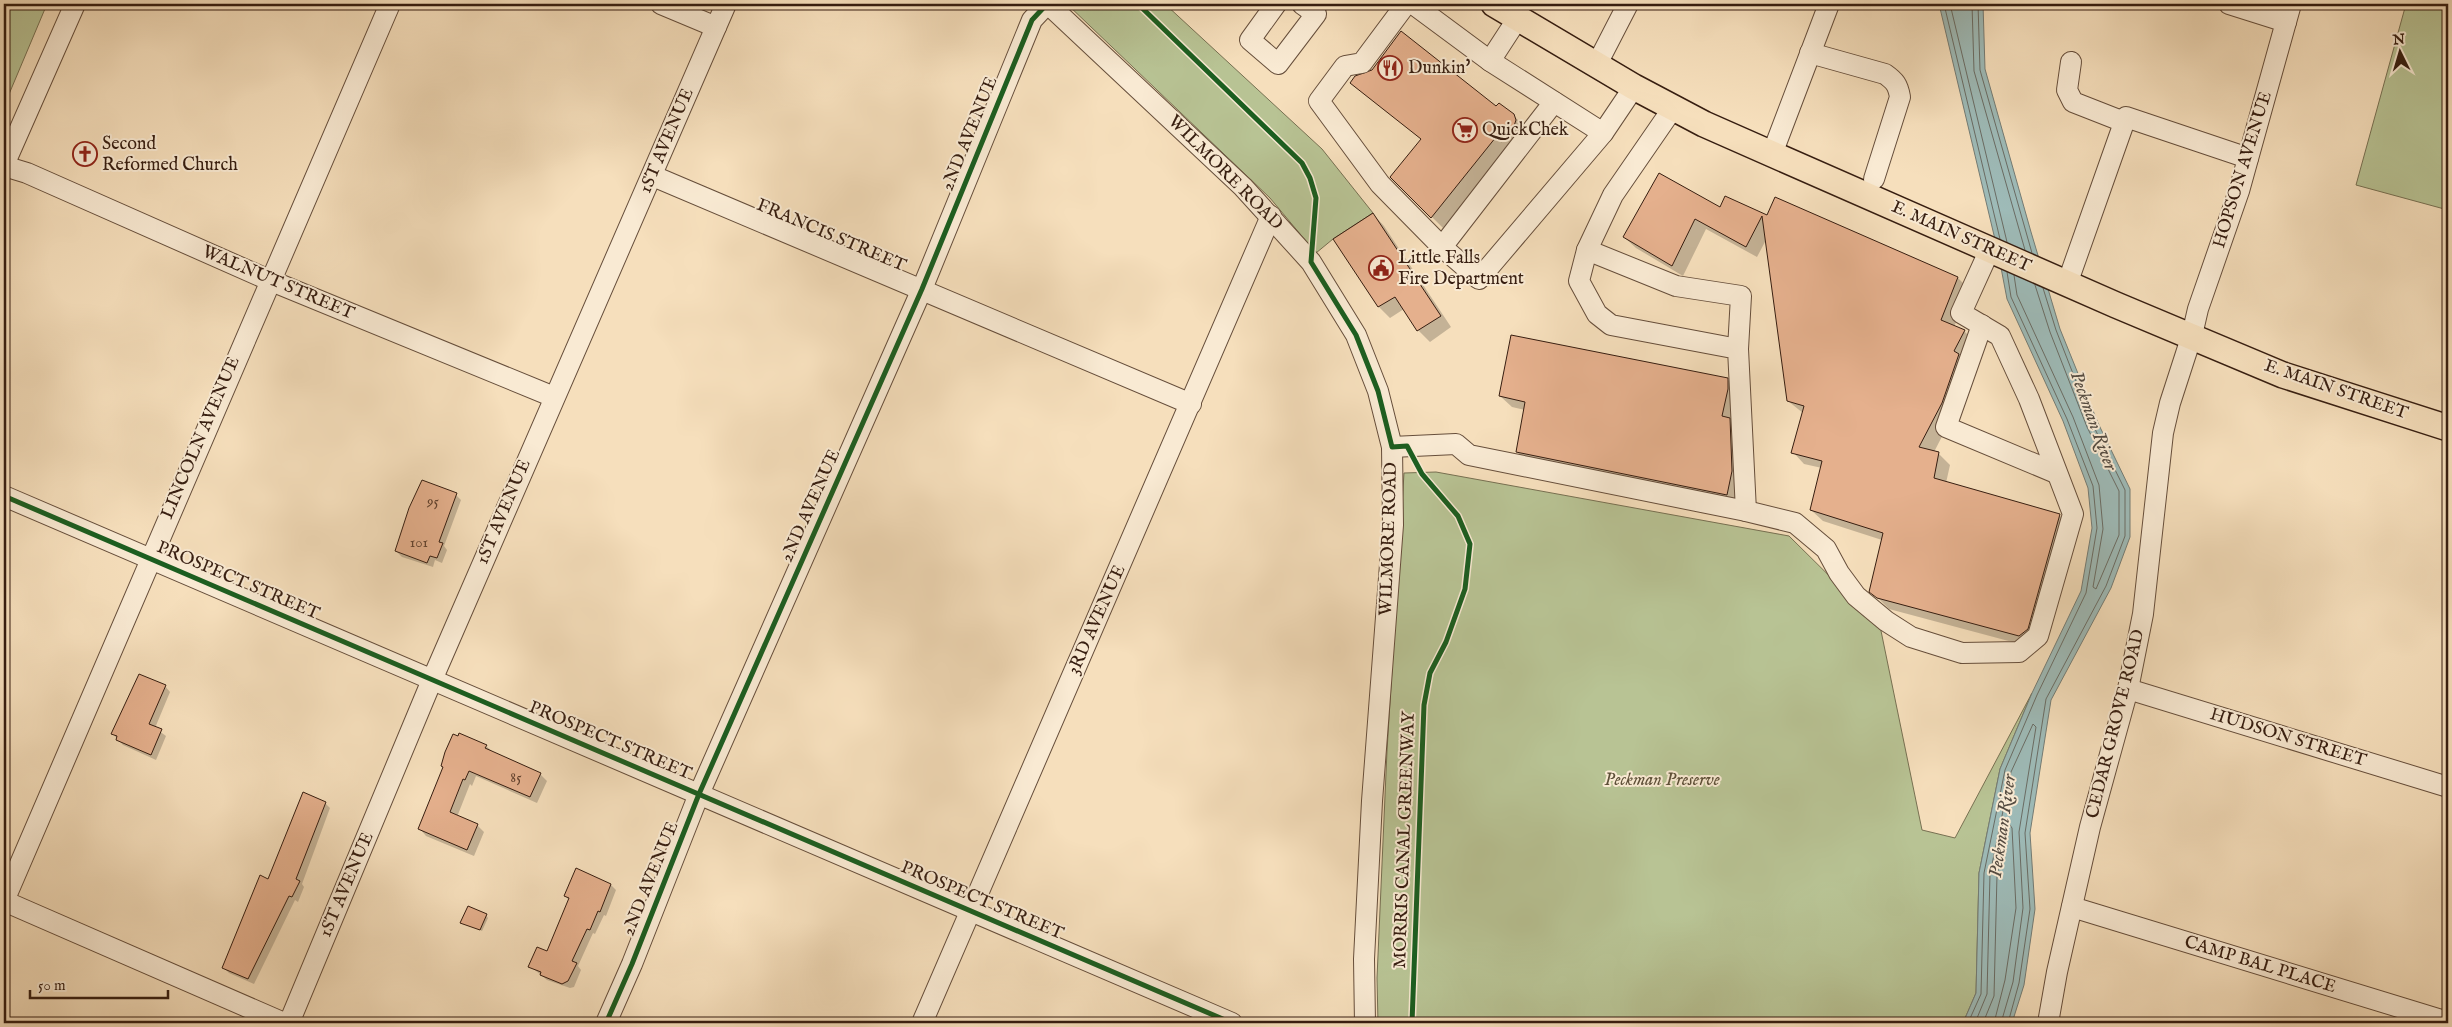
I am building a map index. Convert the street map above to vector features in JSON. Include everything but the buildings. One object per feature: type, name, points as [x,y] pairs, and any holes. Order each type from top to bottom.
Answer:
[{"type":"main road","name":"E. MAIN STREET","points":[[1494,4],[1634,87],[1673,108],[1772,154],[2166,327],[2192,335],[2283,375],[2448,428]]},
{"type":"street","points":[[4,166],[75,4]]},
{"type":"street","name":"LINCOLN AVENUE","points":[[4,901],[150,557],[390,4]]},
{"type":"street","points":[[661,4],[716,27]]},
{"type":"street","name":"1ST AVENUE","points":[[289,1023],[432,680],[554,397],[653,176],[726,4]]},
{"type":"street","name":"WILMORE ROAD","points":[[1047,4],[1244,187],[1311,262],[1356,335],[1378,390],[1392,447],[1393,525],[1371,821],[1364,959],[1365,1023]]},
{"type":"street","name":"2ND AVENUE","points":[[606,1023],[632,964],[699,794],[922,288],[1032,20],[1047,4]]},
{"type":"street","points":[[1276,4],[1250,40],[1278,64],[1316,14],[1302,4]]},
{"type":"street","points":[[1406,4],[1362,63],[1345,66],[1319,100],[1380,184],[1442,247],[1480,279],[1603,133],[1634,87]]},
{"type":"street","points":[[1413,4],[1490,60],[1603,133]]},
{"type":"street","points":[[1596,66],[1628,4]]},
{"type":"street","points":[[1772,154],[1829,4]]},
{"type":"street","points":[[2229,4],[2289,13]]},
{"type":"street","name":"HOPSON AVENUE","points":[[2192,335],[2198,309],[2248,158],[2289,13]]},
{"type":"street","points":[[1490,60],[1518,18]]},
{"type":"street","points":[[1810,53],[1885,74],[1899,86],[1900,97],[1874,179]]},
{"type":"street","points":[[2071,62],[2067,90],[2073,102],[2124,122]]},
{"type":"street","points":[[1442,247],[1554,102]]},
{"type":"street","points":[[1673,108],[1613,195],[1587,250],[1579,281],[1597,314],[1611,324],[1738,350]]},
{"type":"street","points":[[2067,284],[2126,117],[2248,158]]},
{"type":"street","name":"WALNUT STREET","points":[[4,166],[27,173],[270,280],[554,397]]},
{"type":"street","name":"FRANCIS STREET","points":[[653,176],[922,288],[1190,404]]},
{"type":"street","name":"3RD AVENUE","points":[[922,1023],[969,910],[1271,216]]},
{"type":"street","points":[[1587,250],[1676,286],[1741,296],[1738,350],[1746,511]]},
{"type":"street","points":[[1392,447],[1456,444],[1469,455],[1746,511],[1795,523],[1826,549],[1839,574],[1856,596],[1886,621],[1912,638],[1962,653],[2019,652],[2038,636],[2072,514],[2030,399],[2000,336],[1961,313],[1992,250]]},
{"type":"street","points":[[1982,325],[1946,427],[2056,473]]},
{"type":"street","name":"CEDAR GROVE ROAD","points":[[2048,1023],[2090,827],[2128,689],[2144,614],[2163,434],[2177,377],[2192,335]]},
{"type":"street","name":"PROSPECT STREET","points":[[4,496],[150,557],[1232,1023]]},
{"type":"street","name":"HUDSON STREET","points":[[2128,689],[2448,787]]},
{"type":"street","points":[[4,901],[284,1023]]},
{"type":"street","name":"CAMP BAL PLACE","points":[[2072,907],[2448,1022]]},
{"type":"green space","points":[[4,4],[47,4],[4,106]]},
{"type":"green space","points":[[1067,4],[1165,4],[1322,149],[1373,213],[1333,239],[1316,253],[1270,198]]},
{"type":"green space","points":[[2406,4],[2448,4],[2448,210],[2356,185]]},
{"type":"green space","name":"Peckman Preserve","points":[[1436,472],[1789,536],[1880,626],[1922,830],[1955,838],[2032,693],[2000,769],[1979,873],[1976,993],[1963,1023],[1378,1023],[1377,978],[1387,751],[1404,473]]},
{"type":"water","name":"Peckman River","points":[[1939,4],[1983,4],[1985,69],[2060,329],[2098,423],[2130,489],[2130,537],[2111,588],[2051,700],[2030,833],[2035,909],[2024,985],[2012,1023],[1963,1023],[1976,993],[1979,873],[2000,769],[2032,693],[2081,591],[2092,528],[2088,488],[2063,421],[2007,299],[1998,252]]},
{"type":"cycle path","points":[[606,1023],[632,964],[699,794],[922,289],[1032,20],[1047,4]]},
{"type":"cycle path","name":"MORRIS CANAL GREENWAY","points":[[1138,4],[1302,163],[1310,178],[1316,198],[1311,262],[1356,335],[1378,391],[1392,447],[1407,446],[1422,474],[1458,516],[1470,544],[1465,589],[1446,642],[1430,673],[1424,705],[1412,1023]]},
{"type":"cycle path","points":[[4,496],[1232,1023]]},
{"type":"place","name":"Dunkin'","points":[[1390,68]]},
{"type":"place","name":"QuickChek","points":[[1465,130]]},
{"type":"place","name":"Second Reformed Church","points":[[85,154]]},
{"type":"place","name":"Little Falls Fire Department","points":[[1381,268]]}]
